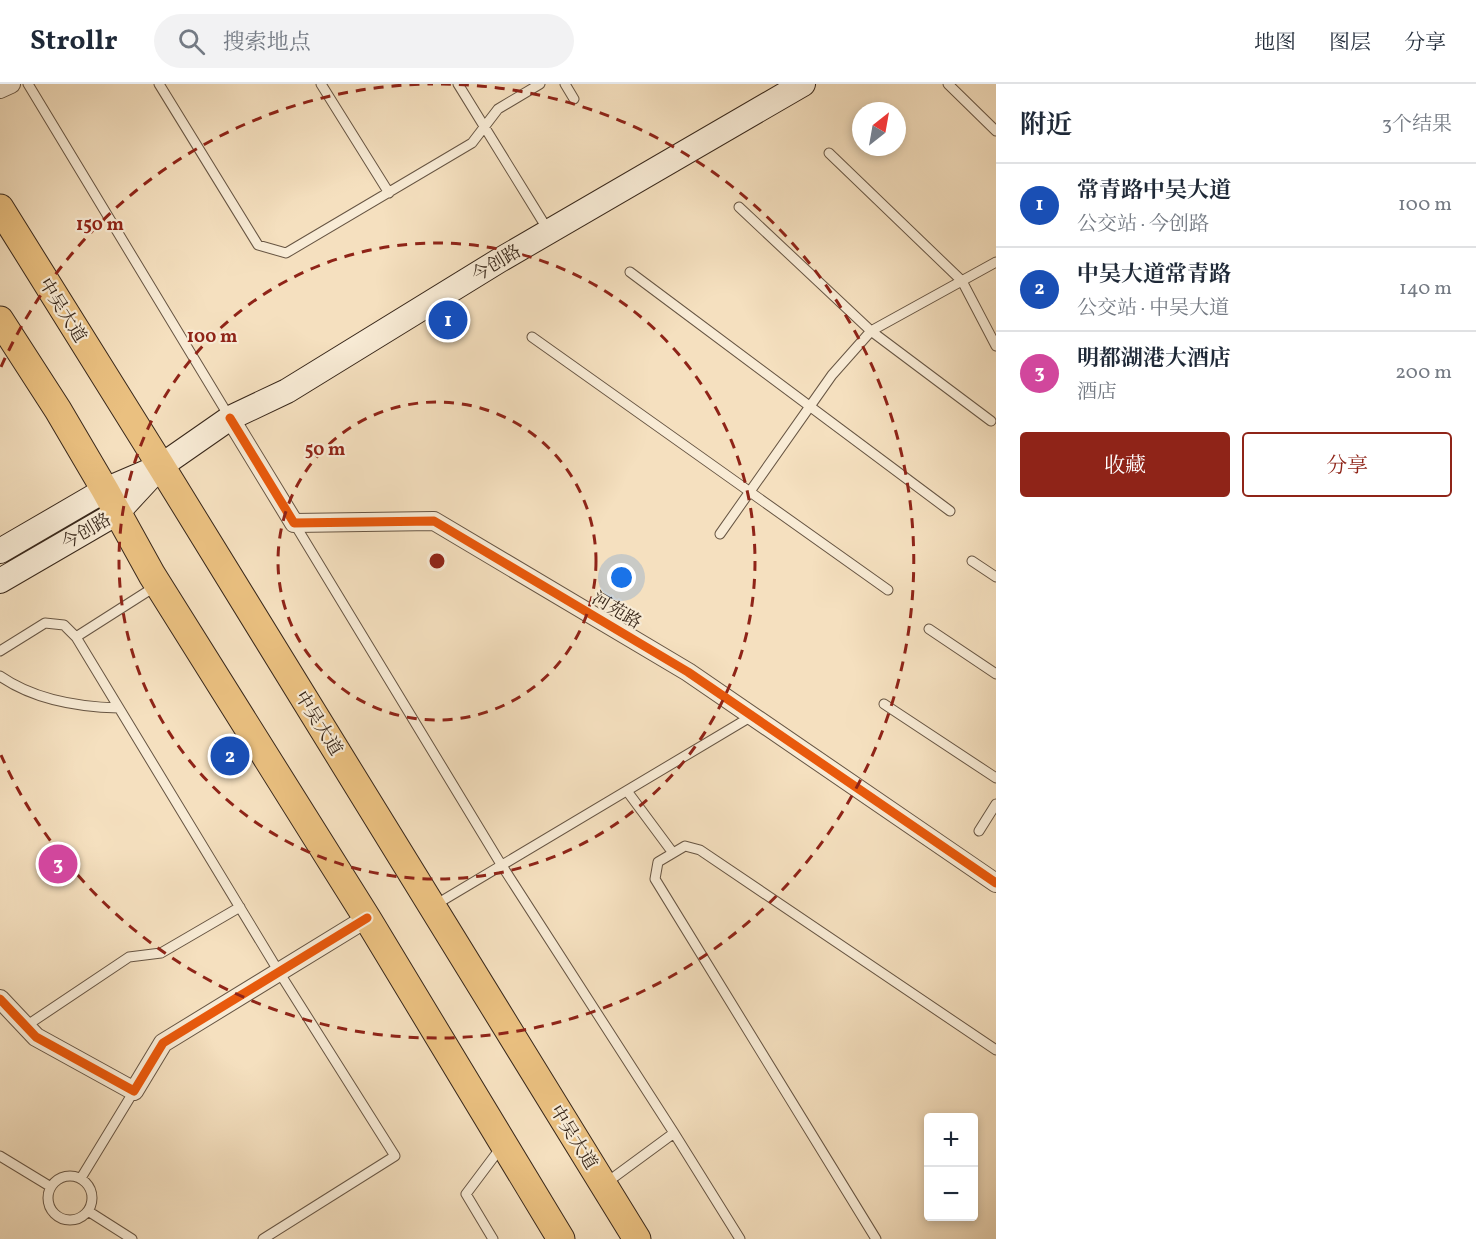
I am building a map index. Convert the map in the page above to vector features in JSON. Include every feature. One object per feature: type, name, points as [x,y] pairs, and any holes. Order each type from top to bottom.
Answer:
[{"type":"main road","name":"今创路","points":[[0,581],[230,418],[287,391],[500,260],[803,84]]},
{"type":"main road","name":"中吴大道","points":[[0,208],[636,1239]]},
{"type":"main road","points":[[0,320],[58,410],[158,585],[368,918],[561,1239]]},
{"type":"main road","name":"今创路","points":[[0,551],[111,502]]},
{"type":"street","points":[[0,89],[11,84]]},
{"type":"street","points":[[230,418],[294,523]]},
{"type":"street","name":"河苑路","points":[[294,523],[434,521],[688,672],[996,883]]},
{"type":"street","points":[[0,999],[36,1037],[134,1091],[164,1043],[368,918]]},
{"type":"lane","points":[[27,84],[230,418]]},
{"type":"lane","points":[[159,84],[258,245],[286,253],[472,143],[498,110],[540,84]]},
{"type":"lane","points":[[321,84],[389,193]]},
{"type":"lane","points":[[458,84],[550,232]]},
{"type":"lane","points":[[565,84],[574,99]]},
{"type":"lane","points":[[948,84],[996,131]]},
{"type":"lane","points":[[829,153],[962,280],[996,346]]},
{"type":"lane","points":[[739,207],[871,331],[991,421]]},
{"type":"lane","points":[[720,534],[832,375],[871,331],[996,262]]},
{"type":"lane","points":[[630,272],[950,511]]},
{"type":"lane","points":[[532,337],[888,590]]},
{"type":"lane","points":[[294,523],[502,865],[740,1239]]},
{"type":"lane","points":[[972,561],[996,577]]},
{"type":"lane","points":[[76,637],[158,585]]},
{"type":"lane","points":[[0,651],[45,623],[64,626],[76,637],[279,972],[395,1156],[263,1239]]},
{"type":"lane","points":[[929,629],[996,674]]},
{"type":"lane","points":[[0,676],[13,685],[58,701],[94,708],[119,708]]},
{"type":"lane","points":[[884,704],[996,778]]},
{"type":"lane","points":[[432,907],[752,716]]},
{"type":"lane","points":[[627,791],[673,853]]},
{"type":"lane","points":[[979,831],[996,804]]},
{"type":"lane","points":[[876,1239],[655,879],[658,862],[685,846],[700,850],[996,1050]]},
{"type":"lane","points":[[26,1026],[129,957],[161,953],[240,907]]},
{"type":"lane","points":[[81,1178],[134,1091]]},
{"type":"lane","points":[[604,1186],[674,1133]]},
{"type":"lane","points":[[493,1239],[466,1194],[504,1144]]},
{"type":"lane","points":[[0,1156],[51,1187]]},
{"type":"lane","points":[[74,1175],[81,1178],[91,1189],[92,1204],[83,1216],[68,1220],[60,1218],[48,1201],[51,1187],[60,1177],[74,1175]]},
{"type":"lane","points":[[88,1211],[132,1239]]},
{"type":"cycle path","points":[[230,418],[294,523],[434,521],[688,672],[996,883]]},
{"type":"cycle path","points":[[0,999],[36,1037],[134,1091],[163,1043],[367,918]]},
{"type":"place","name":"常青路中吴大道","points":[[448,320]]},
{"type":"place","name":"中吴大道常青路","points":[[230,756]]},
{"type":"place","name":"明都湖港大酒店","points":[[58,864]]}]
